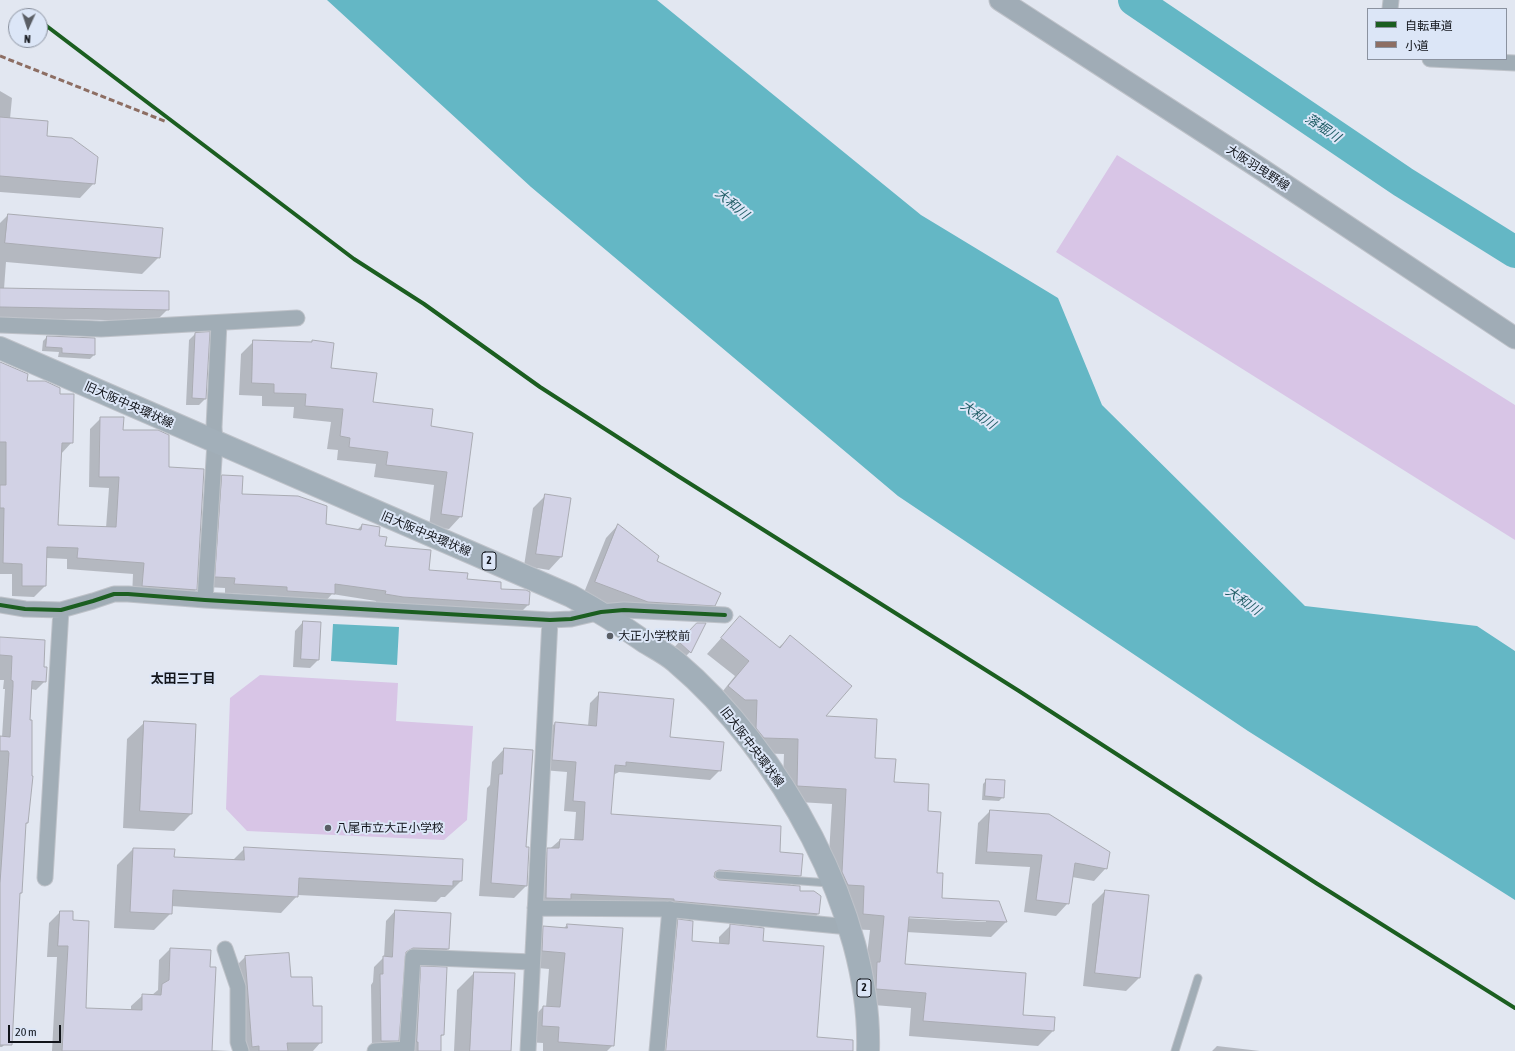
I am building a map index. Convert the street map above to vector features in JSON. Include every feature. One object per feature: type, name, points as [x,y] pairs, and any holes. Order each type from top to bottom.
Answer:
[{"type":"main road","name":"大阪羽曳野線","points":[[1000,0],[1255,165],[1515,338]]},
{"type":"main road","name":"旧大阪中央環状線","points":[[0,348],[215,443],[563,593],[601,612],[675,661],[726,710],[774,772],[809,831],[832,883],[856,945],[866,995],[868,1051]]},
{"type":"street","points":[[1451,60],[1515,63]]},
{"type":"street","points":[[0,325],[101,329],[296,318]]},
{"type":"street","points":[[205,600],[215,443],[219,323]]},
{"type":"street","points":[[0,604],[25,609],[61,610],[114,594],[550,620],[571,619],[601,612],[624,610],[725,615]]},
{"type":"street","points":[[45,878],[61,610]]},
{"type":"street","points":[[528,1051],[550,620]]},
{"type":"street","points":[[535,908],[598,907],[670,909],[849,927]]},
{"type":"street","points":[[657,1051],[670,909]]},
{"type":"street","points":[[225,949],[238,987],[238,1042],[241,1051]]},
{"type":"street","points":[[376,1051],[407,1049],[412,957],[532,962]]},
{"type":"lane","points":[[719,875],[832,883]]},
{"type":"lane","points":[[1175,1051],[1198,978]]},
{"type":"shaded area","points":[[1117,155],[1515,405],[1515,540],[1056,252]]},
{"type":"shaded area","points":[[260,675],[398,683],[396,721],[473,726],[467,820],[444,840],[247,831],[226,809],[230,698]]},
{"type":"water","name":"大和川","points":[[327,0],[657,0],[921,215],[1058,298],[1102,405],[1305,606],[1477,626],[1515,651],[1515,900],[1248,731],[898,496],[531,187]]},
{"type":"water","points":[[333,624],[399,627],[397,665],[331,661]]},
{"type":"building","points":[[0,117],[48,121],[47,136],[72,138],[98,157],[95,184],[0,176]]},
{"type":"building","points":[[8,214],[163,228],[160,258],[5,243]]},
{"type":"building","points":[[0,288],[169,291],[169,310],[0,307]]},
{"type":"building","points":[[210,332],[206,399],[192,398],[195,333]]},
{"type":"building","points":[[47,336],[95,338],[95,355],[62,353],[62,348],[46,347]]},
{"type":"building","points":[[253,340],[312,342],[312,340],[334,343],[331,368],[377,373],[373,402],[433,409],[431,426],[473,433],[462,517],[441,514],[447,472],[386,465],[388,452],[349,447],[350,438],[340,436],[343,409],[305,406],[306,394],[274,393],[274,384],[252,383]]},
{"type":"building","points":[[0,362],[28,374],[27,381],[45,381],[60,388],[60,394],[74,394],[73,443],[62,443],[58,525],[116,527],[119,477],[99,477],[100,417],[124,417],[123,430],[158,430],[169,435],[169,467],[204,469],[197,590],[142,586],[144,563],[77,558],[78,548],[47,547],[46,586],[22,586],[22,564],[3,563],[4,508],[0,508],[0,485],[6,485],[6,442],[0,442]]},
{"type":"building","points":[[222,475],[243,476],[242,494],[298,496],[327,506],[326,524],[361,530],[362,524],[380,527],[379,536],[387,537],[385,546],[431,550],[429,570],[468,573],[467,579],[501,582],[501,589],[526,590],[530,592],[529,605],[403,597],[385,594],[386,591],[335,584],[335,594],[287,591],[287,587],[234,584],[235,578],[215,577]]},
{"type":"building","points":[[545,494],[571,498],[562,557],[536,554]]},
{"type":"building","points":[[618,524],[659,556],[657,561],[721,593],[715,606],[648,602],[595,582]]},
{"type":"building","points":[[740,616],[780,648],[790,635],[852,686],[826,716],[877,719],[875,758],[896,759],[894,782],[929,784],[928,811],[941,812],[937,873],[943,873],[942,898],[999,901],[1007,922],[909,917],[905,964],[1026,973],[1023,1015],[1055,1017],[1054,1031],[923,1021],[926,993],[876,989],[877,962],[880,962],[884,916],[863,914],[864,886],[848,885],[842,872],[846,789],[797,786],[798,739],[764,738],[756,728],[757,700],[745,700],[728,686],[749,661],[721,638]]},
{"type":"building","points":[[303,621],[321,622],[319,660],[301,659]]},
{"type":"building","points":[[697,623],[706,623],[691,653],[679,642]]},
{"type":"building","points":[[0,637],[45,640],[44,667],[47,667],[46,682],[32,681],[30,720],[32,720],[33,776],[28,823],[26,823],[22,893],[20,893],[12,1045],[0,1045],[0,883],[9,753],[8,751],[0,751],[0,736],[10,737],[13,681],[11,680],[12,656],[0,655]]},
{"type":"building","points":[[599,692],[674,699],[670,737],[724,742],[721,771],[626,762],[626,766],[615,765],[611,814],[781,826],[780,852],[803,854],[801,876],[719,870],[715,872],[714,877],[719,880],[800,886],[800,891],[814,891],[821,896],[819,914],[674,901],[674,899],[571,894],[571,899],[546,898],[547,848],[559,848],[560,839],[583,840],[585,802],[573,801],[576,762],[552,760],[555,722],[596,726]]},
{"type":"building","points":[[144,721],[196,724],[192,814],[140,811]]},
{"type":"building","points":[[504,748],[533,750],[526,847],[529,847],[527,886],[491,883],[499,774],[502,774]]},
{"type":"building","points":[[986,779],[1005,780],[1004,798],[985,796]]},
{"type":"building","points":[[990,810],[1049,814],[1110,852],[1107,869],[1075,863],[1069,904],[1036,900],[1042,855],[987,852]]},
{"type":"building","points":[[244,847],[463,859],[462,881],[453,881],[453,886],[299,878],[298,897],[173,890],[172,914],[130,912],[133,848],[175,849],[174,857],[244,860]]},
{"type":"building","points":[[1105,890],[1149,895],[1140,978],[1095,973]]},
{"type":"building","points":[[395,910],[451,913],[449,949],[413,948],[406,952],[399,1041],[381,1041],[380,974],[383,974],[383,956],[392,957]]},
{"type":"building","points":[[60,911],[73,911],[73,920],[89,921],[86,1008],[142,1010],[142,994],[161,995],[162,984],[169,980],[170,948],[211,950],[210,967],[216,967],[212,1051],[62,1051],[68,946],[58,946]]},
{"type":"building","points":[[678,919],[693,921],[692,941],[729,944],[730,924],[764,928],[763,941],[824,946],[817,1037],[853,1040],[853,1051],[666,1051]]},
{"type":"building","points":[[567,924],[623,928],[614,1046],[558,1042],[559,1027],[542,1026],[543,1006],[560,1007],[565,953],[542,951],[543,926],[567,928]]},
{"type":"building","points":[[289,953],[291,977],[312,977],[313,1006],[322,1006],[322,1043],[287,1043],[288,1051],[259,1051],[259,1046],[252,1047],[245,956]]},
{"type":"building","points":[[421,966],[447,967],[444,1035],[441,1035],[441,1051],[418,1051],[417,1042]]},
{"type":"building","points":[[474,972],[515,973],[511,1051],[470,1051]]},
{"type":"waterway","name":"落堀川","points":[[1134,0],[1403,182],[1515,252]]},
{"type":"marked path","points":[[0,56],[167,122]]},
{"type":"cycle path","points":[[48,27],[354,259],[424,304],[540,387],[1019,691],[1316,883],[1515,1008]]},
{"type":"cycle path","points":[[0,605],[25,609],[61,610],[114,594],[128,594],[205,600],[550,620],[571,619],[601,612],[624,610],[725,615]]},
{"type":"place","name":"大正小学校前","points":[[610,636]]},
{"type":"place","name":"八尾市立大正小学校","points":[[328,828]]},
{"type":"district","name":"太田三丁目","points":[[183,679]]}]
